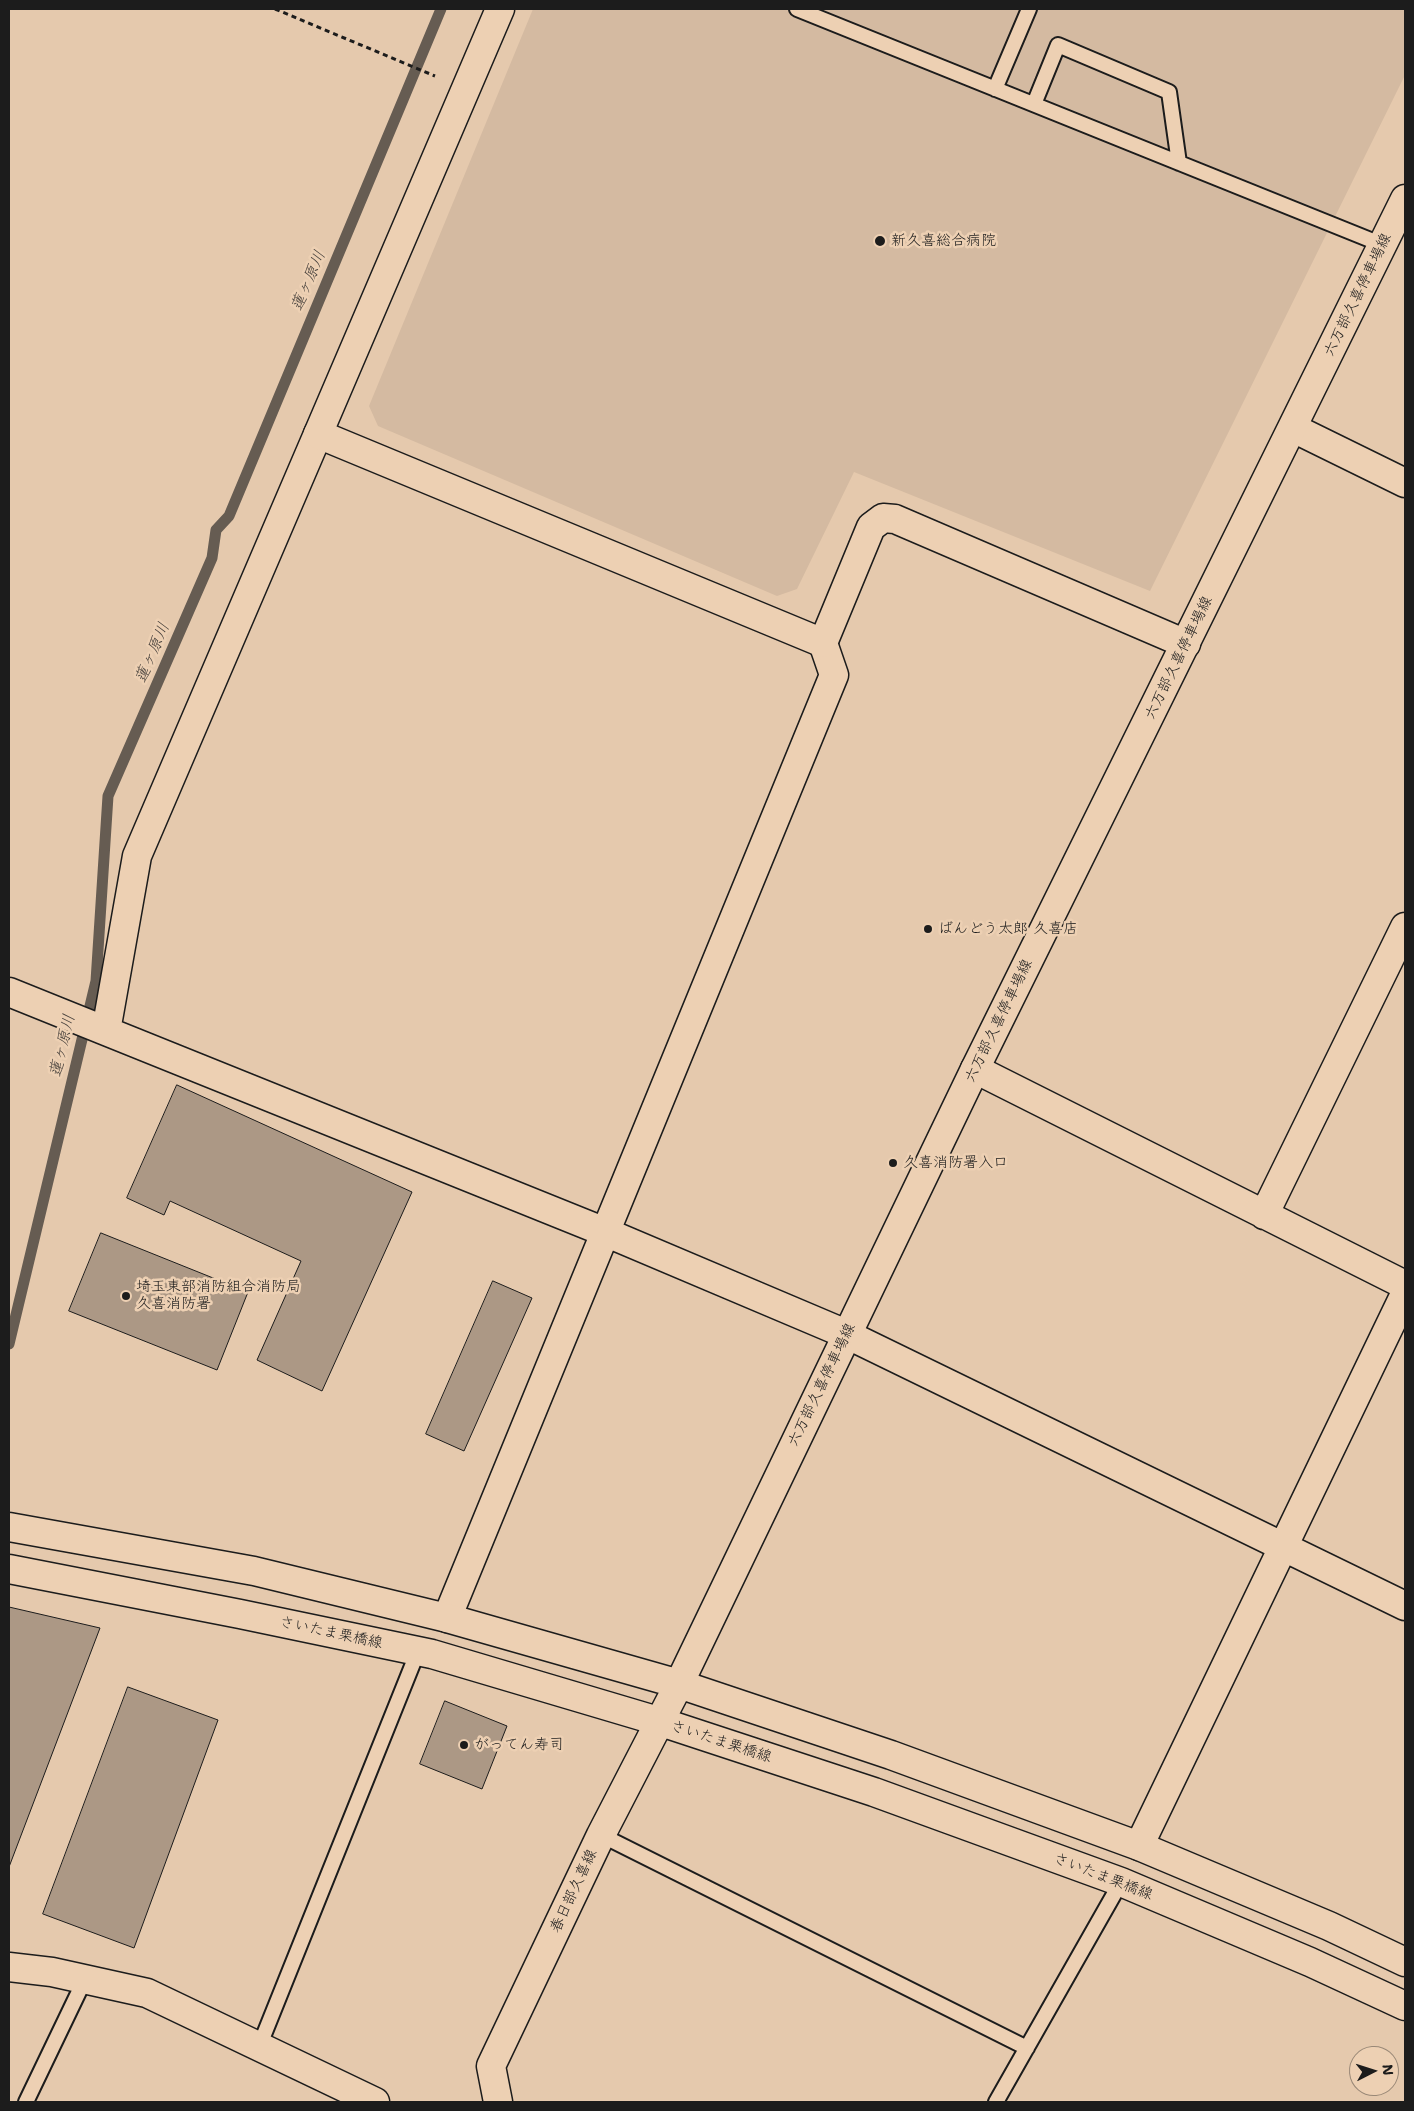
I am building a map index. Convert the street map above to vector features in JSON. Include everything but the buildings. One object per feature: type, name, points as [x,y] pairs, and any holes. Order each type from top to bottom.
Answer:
[{"type":"street","points":[[105,1031],[137,856],[500,9]]},
{"type":"street","name":"六万部久喜停車場線","points":[[679,1684],[975,1069],[1405,199]]},
{"type":"street","points":[[1293,428],[1405,483]]},
{"type":"street","points":[[318,434],[823,643]]},
{"type":"street","points":[[447,1618],[834,674],[823,643],[871,527],[884,518],[895,519],[1186,644]]},
{"type":"street","points":[[1264,1214],[1405,927]]},
{"type":"street","points":[[9,992],[605,1232],[846,1334],[1405,1606]]},
{"type":"street","points":[[975,1069],[1405,1285]]},
{"type":"street","points":[[1139,1846],[1405,1294]]},
{"type":"street","points":[[9,1527],[254,1571],[447,1618],[679,1684],[891,1755],[1139,1846],[1329,1926],[1405,1962]]},
{"type":"street","name":"さいたま栗橋線","points":[[9,1569],[418,1651],[658,1721],[874,1792],[1121,1882],[1310,1962],[1405,2006]]},
{"type":"street","name":"春日部久喜線","points":[[498,2102],[491,2066],[601,1835],[658,1721],[679,1684]]},
{"type":"street","points":[[9,1967],[52,1972],[147,1993],[375,2102]]},
{"type":"lane","points":[[797,9],[1382,245]]},
{"type":"lane","points":[[996,89],[1029,9]]},
{"type":"lane","points":[[1034,104],[1058,45],[1169,92],[1179,163]]},
{"type":"lane","points":[[258,2047],[418,1651]]},
{"type":"lane","points":[[601,1835],[1027,2048]]},
{"type":"lane","points":[[996,2102],[1121,1882]]},
{"type":"lane","points":[[26,2102],[85,1979]]},
{"type":"path","points":[[275,9],[466,88]]},
{"type":"shaded area","name":"新久喜総合病院","points":[[533,9],[1405,9],[1405,75],[1150,591],[854,472],[797,589],[777,596],[378,426],[369,406]]},
{"type":"waterway","name":"蓮ヶ原川","points":[[9,1344],[96,981],[108,796],[212,558],[216,530],[229,516],[441,9]]},
{"type":"place","name":"新久喜総合病院","points":[[880,241]]},
{"type":"place","name":"ばんどう太郎 久喜店","points":[[928,929]]},
{"type":"place","name":"久喜消防署入口","points":[[893,1163]]},
{"type":"place","name":"埼玉東部消防組合消防局 久喜消防署","points":[[126,1296]]},
{"type":"place","name":"がってん寿司","points":[[464,1745]]}]
